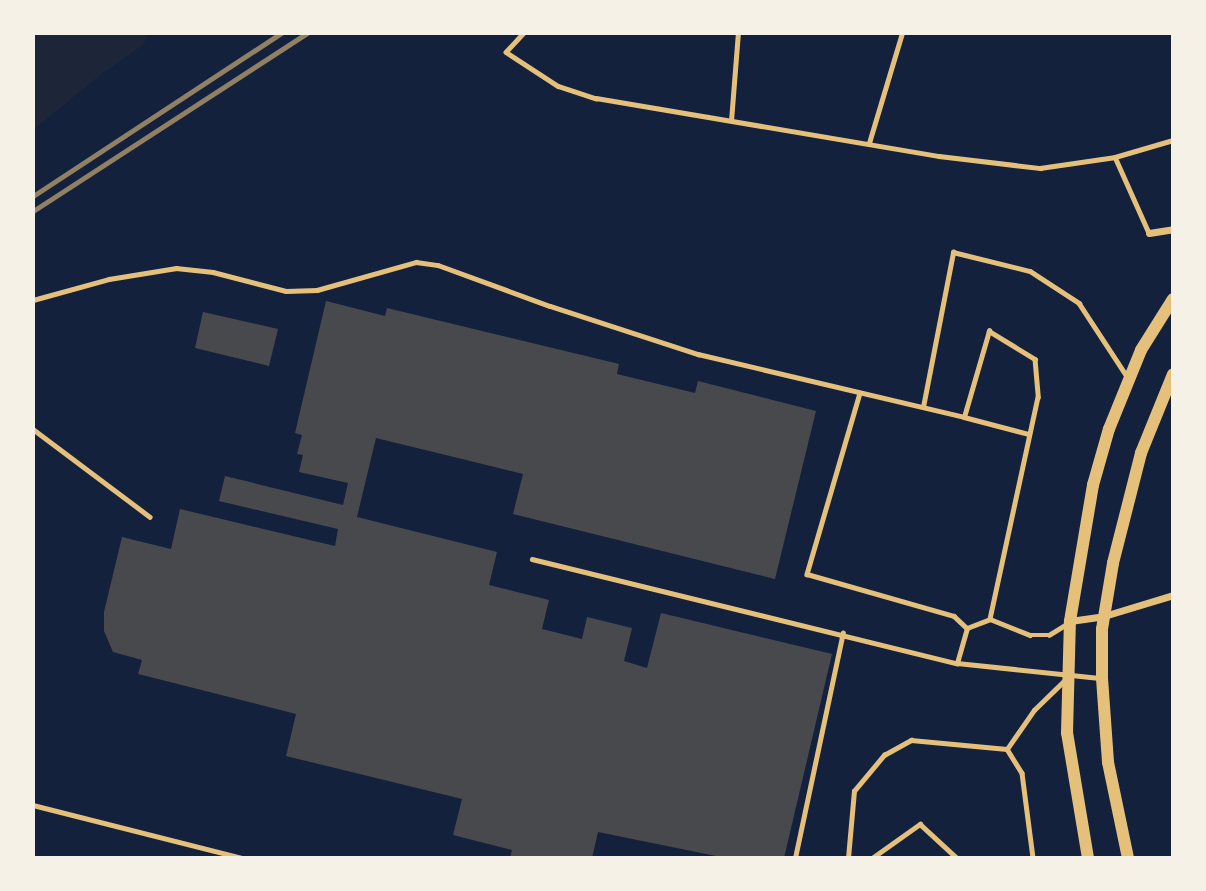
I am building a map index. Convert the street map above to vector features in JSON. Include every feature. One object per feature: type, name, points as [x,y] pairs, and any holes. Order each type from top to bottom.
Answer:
[{"type":"street","points":[[1149,233],[1173,229]]},
{"type":"street","points":[[1088,858],[1067,733],[1070,621],[1093,485],[1109,429],[1141,351],[1173,299]]},
{"type":"street","points":[[1128,858],[1108,762],[1102,678],[1104,616],[1115,552],[1141,453],[1173,373]]},
{"type":"street","points":[[1070,621],[1104,616],[1173,595]]},
{"type":"lane","points":[[524,33],[506,52],[558,86],[596,98],[939,156],[1040,168],[1115,157],[1173,140]]},
{"type":"lane","points":[[731,121],[738,33]]},
{"type":"lane","points":[[869,143],[902,33]]},
{"type":"lane","points":[[1115,157],[1149,233]]},
{"type":"lane","points":[[923,407],[953,252],[1030,271],[1079,303],[1129,378]]},
{"type":"lane","points":[[33,300],[109,279],[176,268],[213,272],[286,291],[317,290],[416,262],[438,265],[550,306],[698,354],[1029,434]]},
{"type":"lane","points":[[964,417],[989,331],[1035,359],[1038,397],[990,608],[990,619]]},
{"type":"lane","points":[[860,393],[807,575],[954,616],[967,628]]},
{"type":"lane","points":[[33,429],[150,517]]},
{"type":"lane","points":[[532,559],[957,663],[1069,677],[1102,678]]},
{"type":"lane","points":[[967,628],[990,619],[1030,635],[1049,635],[1070,621]]},
{"type":"lane","points":[[957,663],[967,628]]},
{"type":"lane","points":[[795,858],[843,633]]},
{"type":"lane","points":[[1007,748],[1034,710],[1069,677]]},
{"type":"lane","points":[[848,858],[854,791],[884,755],[911,740],[1007,748]]},
{"type":"lane","points":[[1007,748],[1022,773],[1033,858]]},
{"type":"lane","points":[[33,805],[243,858]]},
{"type":"lane","points":[[872,858],[920,824],[957,858]]},
{"type":"shaded area","points":[[33,33],[149,33],[143,45],[99,76],[33,130]]},
{"type":"building","points":[[326,301],[385,316],[387,308],[619,364],[617,374],[695,393],[698,381],[816,411],[775,579],[513,514],[523,474],[376,438],[357,517],[497,552],[489,585],[549,600],[542,629],[582,639],[587,617],[632,628],[624,661],[647,668],[661,613],[832,654],[784,858],[726,858],[598,832],[592,858],[510,858],[512,850],[453,835],[462,799],[286,756],[296,714],[138,674],[142,660],[113,652],[104,631],[104,612],[122,537],[171,549],[180,509],[335,546],[338,529],[219,501],[225,476],[343,505],[348,483],[299,472],[303,455],[297,454],[302,435],[295,433]]},
{"type":"building","points":[[203,312],[278,329],[269,366],[195,348]]},
{"type":"railway","points":[[33,196],[281,33]]},
{"type":"railway","points":[[33,211],[307,33]]}]
